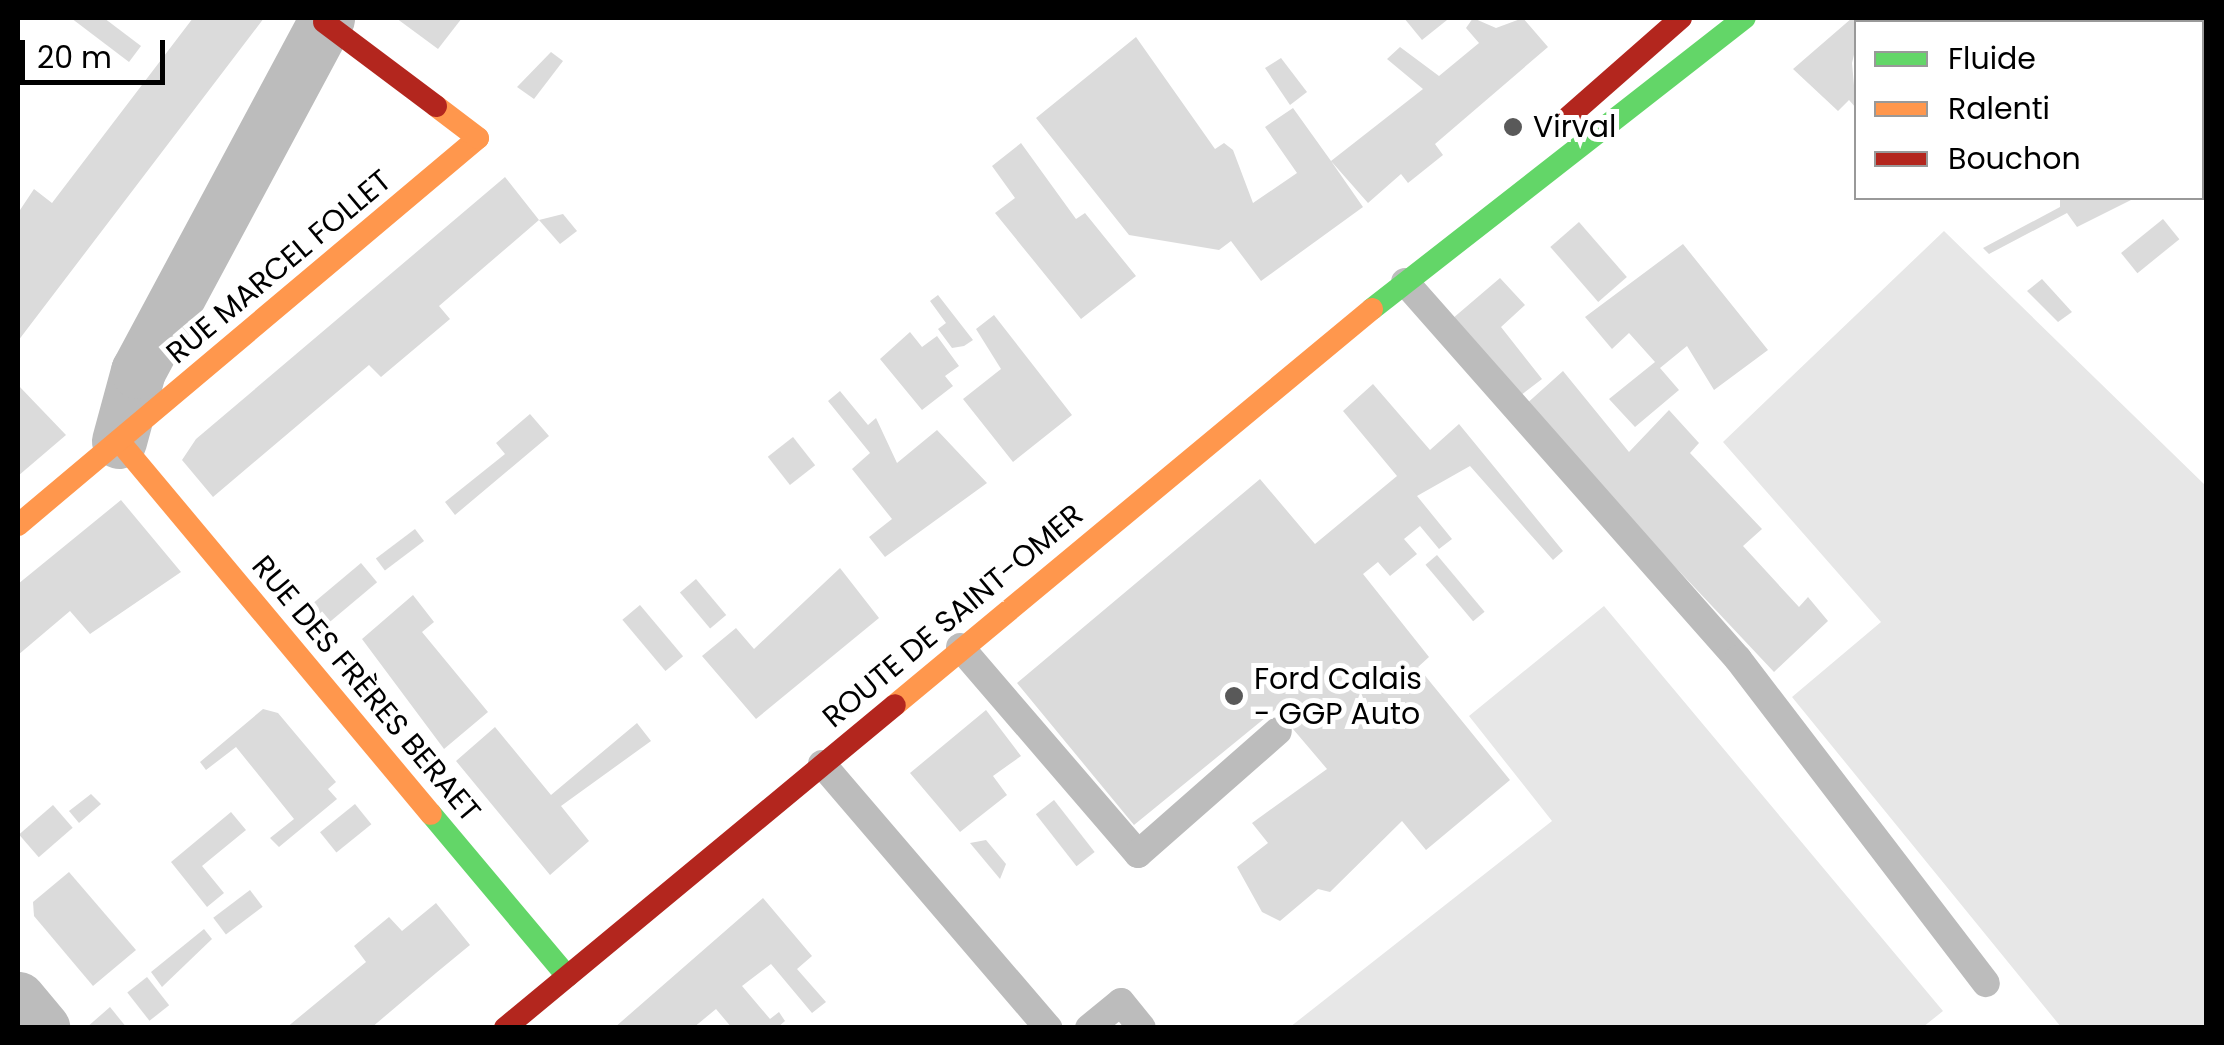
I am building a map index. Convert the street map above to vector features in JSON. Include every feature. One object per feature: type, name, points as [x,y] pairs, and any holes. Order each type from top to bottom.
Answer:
[{"type":"main road","name":"ROUTE DE SAINT-OMER","points":[[505,1028],[1404,282],[1745,18]]},
{"type":"main road","name":"RUE MARCEL FOLLET","points":[[18,525],[478,138],[326,20]]},
{"type":"main road","name":"ROUTE DE SAINT-OMER","points":[[1441,252],[1532,150],[1668,22]]},
{"type":"main road","name":"RUE DES FRÈRES BERAET","points":[[118,441],[567,976]]},
{"type":"street","points":[[118,441],[138,371],[326,20]]},
{"type":"street","points":[[18,999],[42,1028]]},
{"type":"lane","points":[[1404,282],[1738,658],[1986,983]]},
{"type":"lane","points":[[960,647],[1138,854],[1278,731]]},
{"type":"lane","points":[[822,764],[1048,1028]]},
{"type":"lane","points":[[1089,1028],[1121,1002],[1142,1028]]},
{"type":"shaded area","points":[[1944,231],[2206,486],[2206,1027],[2061,1027],[1792,697],[1881,622],[1723,442]]},
{"type":"shaded area","points":[[1604,606],[1943,1011],[1923,1027],[1290,1027],[1552,821],[1469,716]]},
{"type":"building","points":[[71,18],[104,18],[141,46],[129,62]]},
{"type":"building","points":[[193,18],[264,18],[18,341],[18,213],[34,189],[52,203]]},
{"type":"building","points":[[396,18],[462,18],[438,49]]},
{"type":"building","points":[[1404,18],[1445,18],[1447,20],[1422,40]]},
{"type":"building","points":[[1473,18],[1496,28],[1523,18],[1548,47],[1435,144],[1443,155],[1408,183],[1401,174],[1368,203],[1331,161],[1423,89],[1387,59],[1400,47],[1439,76],[1479,43],[1466,28]]},
{"type":"building","points":[[1852,18],[1857,20],[1852,63],[1854,106],[1849,100],[1838,111],[1793,69]]},
{"type":"building","points":[[1940,18],[2157,18],[2157,20]]},
{"type":"building","points":[[1136,37],[1215,149],[1224,143],[1233,150],[1253,203],[1297,173],[1265,127],[1293,108],[1363,207],[1261,281],[1231,241],[1219,250],[1129,235],[1036,118]]},
{"type":"building","points":[[551,52],[563,61],[534,99],[517,87]]},
{"type":"building","points":[[1281,58],[1307,92],[1290,105],[1265,68]]},
{"type":"building","points":[[1021,143],[1076,219],[1085,213],[1136,276],[1081,319],[995,213],[1015,198],[992,166]]},
{"type":"building","points":[[505,177],[539,220],[439,306],[450,319],[381,377],[369,365],[213,497],[182,460],[196,439]]},
{"type":"building","points":[[2060,200],[2131,200],[2077,227],[2067,213],[1989,254],[1983,248],[2060,207]]},
{"type":"building","points":[[563,214],[577,231],[560,244],[539,220]]},
{"type":"building","points":[[2163,219],[2179,239],[2137,273],[2121,253]]},
{"type":"building","points":[[1579,222],[1627,277],[1598,302],[1550,247]]},
{"type":"building","points":[[1683,244],[1768,350],[1714,390],[1687,346],[1660,368],[1679,390],[1635,427],[1609,399],[1655,362],[1629,333],[1612,349],[1585,317]]},
{"type":"building","points":[[1500,278],[1525,305],[1501,327],[1542,379],[1516,399],[1452,319]]},
{"type":"building","points":[[2042,279],[2072,312],[2058,322],[2027,291]]},
{"type":"building","points":[[938,295],[973,340],[964,346],[952,348],[938,329],[946,323],[930,301]]},
{"type":"building","points":[[994,315],[1072,415],[1013,462],[963,399],[1001,369],[976,329]]},
{"type":"building","points":[[910,332],[922,347],[937,336],[959,366],[945,376],[953,386],[922,410],[880,359]]},
{"type":"building","points":[[1563,371],[1629,452],[1669,410],[1699,443],[1690,453],[1762,529],[1743,546],[1799,607],[1808,597],[1828,621],[1774,672],[1524,406]]},
{"type":"building","name":"Ford Calais - GGP Auto","points":[[1373,384],[1430,450],[1459,424],[1563,551],[1553,560],[1470,466],[1417,496],[1452,539],[1439,549],[1420,526],[1404,539],[1417,554],[1390,576],[1378,562],[1363,574],[1429,657],[1418,667],[1510,780],[1426,850],[1402,821],[1330,892],[1318,889],[1280,921],[1262,912],[1237,867],[1268,843],[1252,823],[1327,769],[1276,709],[1134,825],[1017,683],[1260,479],[1315,544],[1397,476],[1343,411]]},
{"type":"building","points":[[18,385],[66,435],[18,476]]},
{"type":"building","points":[[840,391],[868,425],[876,418],[897,463],[937,430],[987,483],[885,557],[869,537],[892,519],[852,469],[870,453],[828,401]]},
{"type":"building","points":[[530,414],[549,436],[455,515],[445,502],[505,454],[496,443]]},
{"type":"building","points":[[793,437],[815,465],[790,485],[768,457]]},
{"type":"building","points":[[121,500],[181,572],[90,634],[70,611],[18,655],[18,584]]},
{"type":"building","points":[[415,529],[424,541],[385,570],[376,558]]},
{"type":"building","points":[[1437,555],[1485,612],[1473,621],[1426,565]]},
{"type":"building","points":[[361,563],[377,582],[322,628],[306,609]]},
{"type":"building","points":[[840,568],[879,618],[756,719],[702,656],[736,628],[754,649]]},
{"type":"building","points":[[696,579],[726,615],[710,629],[680,592]]},
{"type":"building","points":[[413,595],[434,622],[422,632],[488,712],[444,749],[362,639]]},
{"type":"building","points":[[640,605],[683,656],[665,671],[622,620]]},
{"type":"building","points":[[263,709],[278,713],[336,782],[328,789],[337,799],[279,847],[270,838],[294,819],[236,747],[206,770],[200,762]]},
{"type":"building","points":[[986,710],[1021,756],[993,776],[1007,795],[960,832],[910,773]]},
{"type":"building","points":[[637,723],[651,741],[561,806],[589,841],[550,875],[456,761],[495,727],[551,795]]},
{"type":"building","points":[[91,794],[101,804],[79,823],[69,811]]},
{"type":"building","points":[[1054,800],[1095,852],[1077,866],[1036,814]]},
{"type":"building","points":[[355,804],[371,824],[336,853],[320,832]]},
{"type":"building","points":[[53,805],[73,828],[39,857],[19,835]]},
{"type":"building","points":[[231,812],[246,830],[202,866],[224,893],[207,907],[171,862]]},
{"type":"building","points":[[986,840],[1006,864],[1000,879],[970,843]]},
{"type":"building","points":[[69,872],[136,950],[93,986],[34,916],[33,902]]},
{"type":"building","points":[[250,890],[263,907],[226,934],[213,918]]},
{"type":"building","points":[[763,898],[812,956],[797,969],[826,1002],[812,1013],[771,964],[742,986],[770,1019],[779,1012],[785,1021],[777,1028],[732,1028],[716,1009],[693,1028],[614,1028]]},
{"type":"building","points":[[436,903],[470,945],[371,1028],[286,1028],[366,962],[354,946],[389,917],[402,931]]},
{"type":"building","points":[[204,929],[212,939],[162,987],[151,972]]},
{"type":"building","points":[[147,977],[169,1005],[149,1021],[127,992]]},
{"type":"building","points":[[110,1007],[127,1028],[86,1028]]},
{"type":"traffic: fast","points":[[1372,309],[1745,18]]},
{"type":"traffic: fast","points":[[431,814],[567,976]]},
{"type":"traffic: slow","points":[[18,525],[478,138],[436,106]]},
{"type":"traffic: slow","points":[[895,705],[1372,309]]},
{"type":"traffic: slow","points":[[119,441],[431,814]]},
{"type":"traffic: jam","points":[[1566,119],[1681,18]]},
{"type":"traffic: jam","points":[[324,22],[436,106]]},
{"type":"traffic: jam","points":[[505,1028],[895,705]]},
{"type":"place","name":"Virval","points":[[1513,127]]},
{"type":"place","name":"Ford Calais - GGP Auto","points":[[1234,696]]}]
